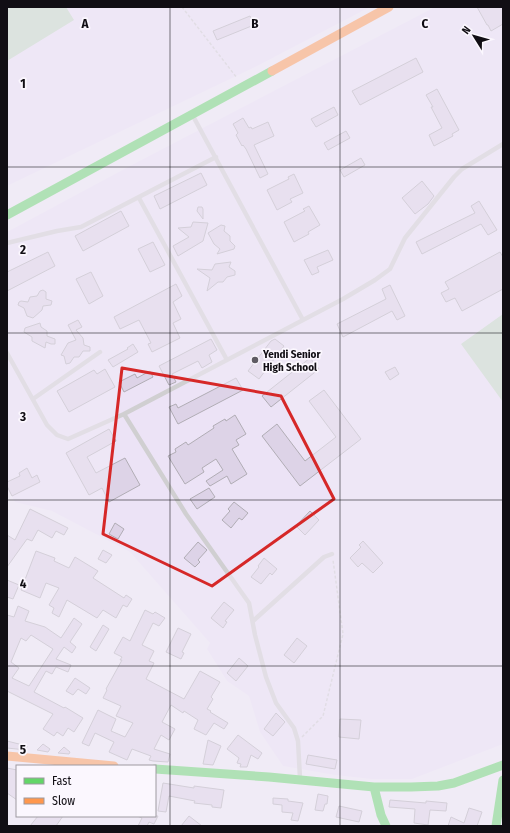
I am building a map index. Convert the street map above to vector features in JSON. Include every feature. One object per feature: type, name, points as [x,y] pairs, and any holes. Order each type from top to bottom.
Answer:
[{"type":"street","points":[[7,215],[389,7]]},
{"type":"street","points":[[7,756],[103,765]]},
{"type":"street","points":[[156,769],[374,787],[438,786],[454,783],[503,765]]},
{"type":"street","points":[[496,826],[503,780]]},
{"type":"street","points":[[374,787],[381,815],[386,826]]},
{"type":"lane","points":[[193,114],[303,320]]},
{"type":"lane","points":[[7,353],[47,425],[57,435],[68,439],[124,414],[343,299],[375,280],[390,269],[405,238],[454,177],[462,169],[503,144]]},
{"type":"lane","points":[[7,242],[57,230],[81,227],[216,157]]},
{"type":"lane","points":[[139,198],[228,360]]},
{"type":"lane","points":[[33,399],[100,352]]},
{"type":"lane","points":[[124,414],[186,514],[249,603],[266,677],[276,702],[294,728],[298,741],[300,780]]},
{"type":"lane","points":[[253,621],[324,557],[332,554]]},
{"type":"path","points":[[182,7],[244,87]]},
{"type":"path","points":[[298,741],[323,716],[342,634],[332,554]]},
{"type":"highlighted area","points":[[122,368],[281,396],[334,499],[212,586],[103,534]]},
{"type":"shaded area","points":[[7,7],[370,7],[259,65],[7,186]]},
{"type":"shaded area","name":"Yendi Senior High School","points":[[435,7],[503,7],[503,744],[412,779],[371,779],[335,775],[283,766],[260,732],[249,696],[227,681],[207,649],[210,643],[130,552],[52,511],[15,502],[7,488],[7,232],[128,167]]},
{"type":"green space","points":[[7,7],[66,7],[74,20],[7,61]]},
{"type":"green space","points":[[503,314],[503,402],[461,344]]},
{"type":"building","points":[[477,7],[503,7],[503,24],[491,31]]},
{"type":"building","points":[[250,16],[254,25],[217,40],[213,31]]},
{"type":"building","points":[[416,58],[423,72],[360,105],[352,91]]},
{"type":"building","points":[[437,89],[459,130],[452,134],[453,136],[434,146],[429,135],[442,128],[426,95]]},
{"type":"building","points":[[334,107],[338,115],[316,127],[311,119]]},
{"type":"building","points":[[243,118],[249,128],[251,127],[252,129],[268,122],[274,136],[254,145],[268,174],[260,178],[246,149],[243,145],[242,146],[236,135],[238,133],[233,124]]},
{"type":"building","points":[[346,131],[350,138],[328,150],[324,143]]},
{"type":"building","points":[[361,158],[365,165],[344,177],[340,170]]},
{"type":"building","points":[[201,173],[207,185],[160,209],[154,196]]},
{"type":"building","points":[[294,174],[303,193],[290,199],[292,202],[277,210],[267,190],[289,179],[288,177]]},
{"type":"building","points":[[422,181],[434,196],[428,204],[415,214],[402,198]]},
{"type":"building","points":[[479,201],[497,230],[488,235],[481,224],[422,254],[416,242],[475,213],[471,206]]},
{"type":"building","points":[[309,206],[320,225],[308,232],[309,234],[294,242],[284,222],[305,211],[303,209]]},
{"type":"building","points":[[198,207],[202,207],[203,209],[203,219],[197,211]]},
{"type":"building","points":[[121,211],[129,226],[83,251],[75,236]]},
{"type":"building","points":[[193,222],[208,223],[203,241],[178,256],[173,246],[189,237],[178,228],[191,227]]},
{"type":"building","points":[[221,225],[225,226],[224,231],[230,236],[230,241],[235,246],[234,249],[217,254],[220,249],[214,244],[208,233]]},
{"type":"building","points":[[153,242],[165,265],[150,272],[138,249]]},
{"type":"building","points":[[328,250],[333,260],[317,267],[319,272],[312,275],[304,260]]},
{"type":"building","points":[[48,252],[55,266],[7,291],[7,272]]},
{"type":"building","points":[[500,252],[503,257],[503,289],[462,311],[455,298],[446,302],[441,293],[449,289],[445,282]]},
{"type":"building","points":[[231,262],[229,267],[235,271],[235,275],[227,277],[223,282],[218,282],[207,291],[210,278],[197,269],[212,270],[215,264]]},
{"type":"building","points":[[91,272],[103,296],[89,304],[76,279]]},
{"type":"building","points":[[176,284],[182,296],[173,302],[181,319],[173,323],[180,338],[152,352],[148,344],[151,343],[139,320],[120,329],[114,317]]},
{"type":"building","points":[[390,285],[405,316],[397,320],[392,311],[343,337],[337,324],[386,299],[382,289]]},
{"type":"building","points":[[43,290],[46,292],[46,299],[52,301],[51,305],[43,306],[42,310],[33,318],[27,316],[24,308],[18,305],[19,302],[28,302],[30,297],[37,296],[40,291]]},
{"type":"building","points":[[78,320],[82,327],[76,330],[83,338],[84,345],[90,347],[90,351],[83,351],[79,357],[74,357],[70,363],[66,364],[64,356],[61,355],[68,343],[76,340],[68,325]]},
{"type":"building","points":[[40,323],[41,327],[47,331],[47,336],[55,339],[55,344],[46,342],[45,348],[32,341],[32,337],[24,332],[25,328]]},
{"type":"building","points":[[211,339],[217,350],[209,355],[212,362],[202,368],[198,361],[172,374],[176,382],[169,385],[159,366]]},
{"type":"building","points":[[275,339],[284,346],[259,379],[248,371],[271,341]]},
{"type":"building","points":[[133,344],[138,352],[113,367],[108,360],[128,349],[127,348]]},
{"type":"building","points":[[310,358],[319,369],[271,407],[262,396]]},
{"type":"building","points":[[395,367],[399,374],[390,380],[385,372]]},
{"type":"building","points":[[105,369],[115,387],[69,412],[57,391],[94,370],[97,374]]},
{"type":"building","points":[[150,371],[153,377],[124,392],[119,382],[135,374],[137,378]]},
{"type":"building","points":[[236,378],[243,390],[178,424],[169,407],[176,404],[178,408]]},
{"type":"building","points":[[324,390],[361,439],[300,486],[262,436],[277,424],[305,461],[336,437],[309,401]]},
{"type":"building","points":[[235,415],[246,434],[236,440],[239,445],[232,449],[247,474],[231,484],[227,476],[210,486],[206,481],[223,470],[216,459],[202,468],[204,472],[185,484],[168,456],[176,452],[175,449],[186,442],[188,445],[214,428],[213,426],[225,419],[226,421]]},
{"type":"building","points":[[109,429],[116,441],[87,457],[96,473],[125,458],[140,485],[109,502],[102,488],[89,495],[66,453]]},
{"type":"building","points":[[27,468],[32,478],[37,475],[40,482],[12,496],[7,486],[7,482],[20,476],[19,473]]},
{"type":"building","points":[[209,488],[215,497],[197,509],[190,499]]},
{"type":"building","points":[[234,502],[248,513],[242,520],[239,518],[231,528],[222,520],[230,511],[228,509]]},
{"type":"building","points":[[30,509],[68,528],[64,535],[56,531],[52,538],[38,530],[32,541],[27,539],[7,567],[7,535],[15,540]]},
{"type":"building","points":[[310,511],[319,520],[305,535],[296,526]]},
{"type":"building","points":[[115,523],[124,529],[118,539],[109,534]]},
{"type":"building","points":[[363,541],[383,563],[373,573],[362,563],[358,567],[350,558],[361,547],[359,545]]},
{"type":"building","points":[[198,542],[207,550],[198,560],[200,562],[195,567],[184,558]]},
{"type":"building","points":[[103,550],[112,555],[106,563],[98,559]]},
{"type":"building","points":[[36,551],[55,558],[54,561],[69,568],[75,557],[98,571],[93,578],[124,598],[126,595],[132,599],[127,607],[123,605],[116,618],[103,610],[97,618],[67,600],[59,617],[52,613],[54,608],[49,605],[59,588],[46,583],[40,598],[21,590]]},
{"type":"building","points":[[264,558],[277,569],[272,575],[270,573],[261,584],[251,577]]},
{"type":"building","points":[[7,580],[19,585],[13,599],[7,597]]},
{"type":"building","points":[[224,602],[234,610],[225,621],[227,622],[223,628],[211,618]]},
{"type":"building","points":[[18,606],[29,611],[25,621],[45,627],[61,638],[74,618],[82,624],[70,642],[76,647],[72,653],[64,647],[56,659],[71,665],[68,672],[56,667],[52,674],[46,671],[34,692],[64,708],[65,707],[83,718],[74,732],[68,728],[63,736],[57,732],[54,736],[43,729],[53,714],[7,691],[7,615],[14,617]],"holes":[[[31,635],[53,649],[29,686],[12,678],[19,668],[11,662],[21,638],[26,641]]]},
{"type":"building","points":[[145,610],[153,614],[155,612],[165,618],[159,626],[153,623],[142,645],[154,651],[149,661],[154,663],[146,679],[184,699],[200,671],[220,682],[211,697],[213,699],[207,709],[228,723],[224,729],[214,723],[206,735],[194,729],[198,720],[171,705],[162,722],[175,729],[169,740],[161,735],[154,749],[170,754],[168,762],[149,760],[151,756],[132,749],[127,760],[109,752],[114,742],[95,733],[89,746],[82,743],[98,710],[116,719],[111,731],[125,737],[133,723],[116,716],[121,706],[103,698],[107,690],[106,689],[122,660],[120,660],[122,657],[114,653],[123,637],[130,641]]},
{"type":"building","points":[[103,625],[109,629],[96,651],[90,647]]},
{"type":"building","points":[[178,628],[191,634],[182,652],[184,653],[181,659],[166,652]]},
{"type":"building","points":[[297,638],[307,646],[294,663],[284,655]]},
{"type":"building","points":[[239,658],[248,666],[236,681],[227,673]]},
{"type":"building","points":[[75,678],[90,688],[86,694],[78,689],[73,695],[66,691]]},
{"type":"building","points":[[276,713],[285,722],[273,736],[264,729]]},
{"type":"building","points":[[340,719],[361,720],[359,739],[339,737]]},
{"type":"building","points":[[238,735],[262,753],[258,759],[251,755],[247,767],[240,767],[241,764],[237,763],[239,758],[227,749]]},
{"type":"building","points":[[208,740],[221,746],[213,765],[203,764]]},
{"type":"building","points":[[7,741],[27,746],[26,750],[7,748]]},
{"type":"building","points":[[43,744],[50,749],[48,752],[37,750]]},
{"type":"building","points":[[64,747],[70,752],[69,754],[58,753]]},
{"type":"building","points":[[308,755],[337,760],[335,769],[306,764]]},
{"type":"building","points":[[7,768],[16,770],[16,799],[7,793]]},
{"type":"building","points":[[163,783],[194,788],[194,786],[224,790],[221,808],[169,796],[166,812],[158,811]]},
{"type":"building","points":[[318,794],[328,796],[327,804],[325,804],[323,811],[315,810]]},
{"type":"building","points":[[273,798],[288,799],[288,801],[303,803],[298,821],[291,820],[293,813],[282,812],[282,805],[273,804]]},
{"type":"building","points":[[390,800],[447,803],[446,811],[430,810],[428,825],[414,823],[415,809],[389,807]]},
{"type":"building","points":[[339,806],[362,811],[359,822],[336,817]]},
{"type":"building","points":[[469,808],[482,812],[477,826],[448,826],[451,817],[464,823]]},
{"type":"building","points":[[158,816],[154,824],[149,822],[147,826],[138,826],[142,818],[140,817]]},
{"type":"building","points":[[189,816],[202,826],[181,826]]},
{"type":"building","points":[[37,817],[62,817],[56,826],[30,826]]},
{"type":"traffic: fast","points":[[7,215],[272,71]]},
{"type":"traffic: fast","points":[[156,769],[269,777],[374,787],[411,787],[438,786],[454,783],[503,765]]},
{"type":"traffic: fast","points":[[496,826],[503,780]]},
{"type":"traffic: fast","points":[[374,787],[381,815],[386,826]]},
{"type":"traffic: slow","points":[[272,71],[389,7]]},
{"type":"traffic: slow","points":[[7,756],[103,765]]},
{"type":"place","name":"Yendi Senior High School","points":[[255,360]]}]
